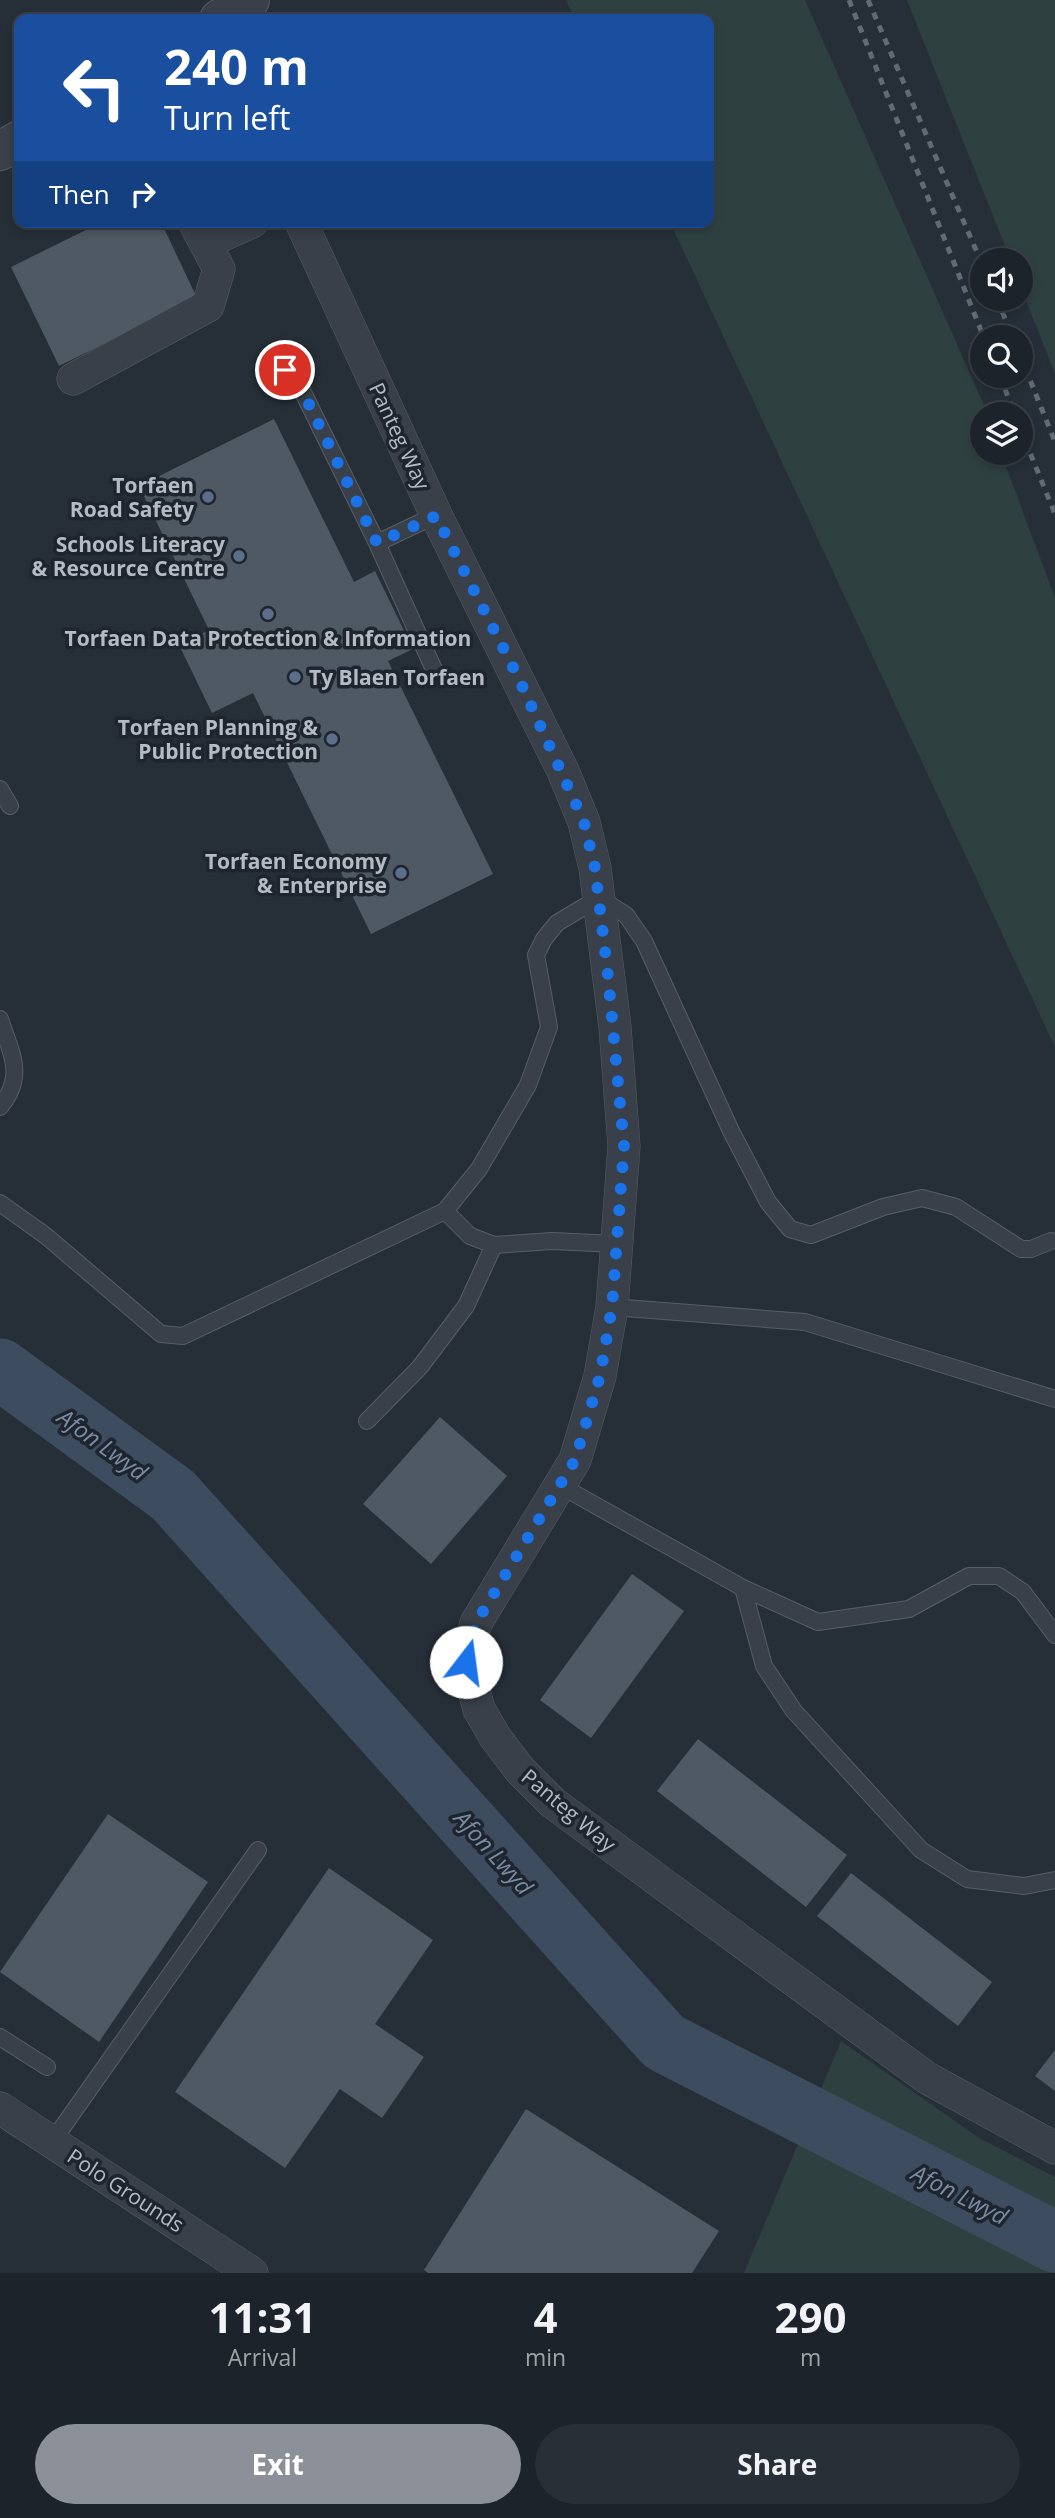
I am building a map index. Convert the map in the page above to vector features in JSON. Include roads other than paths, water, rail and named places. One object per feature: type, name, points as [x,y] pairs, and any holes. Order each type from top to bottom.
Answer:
[{"type":"street","points":[[227,14],[250,0]]},
{"type":"street","points":[[73,379],[208,306],[219,268],[199,233],[223,228]]},
{"type":"street","name":"Panteg Way","points":[[304,228],[436,516],[563,771],[584,822],[599,898],[615,1027],[624,1146],[612,1307],[600,1376],[575,1460],[476,1623],[466,1662],[479,1709],[520,1770],[553,1803],[846,2021],[928,2078],[1055,2148]]},
{"type":"street","name":"Polo Grounds","points":[[0,2108],[252,2273]]},
{"type":"lane","points":[[285,370],[296,378],[377,543],[436,674]]},
{"type":"lane","points":[[377,543],[436,516]]},
{"type":"lane","points":[[0,789],[10,806]]},
{"type":"lane","points":[[0,1203],[46,1236],[161,1334],[183,1336],[445,1211],[479,1169],[528,1085],[549,1027],[536,956],[544,939],[557,923],[599,898],[626,915],[644,941],[731,1132],[768,1202],[790,1229],[811,1236],[883,1207],[922,1198],[956,1207],[1021,1249],[1031,1249],[1051,1241]]},
{"type":"lane","points":[[0,1019],[16,1067],[11,1093],[0,1107]]},
{"type":"lane","points":[[445,1211],[470,1236],[494,1245],[552,1241],[616,1244]]},
{"type":"lane","points":[[367,1421],[420,1367],[466,1306],[494,1245]]},
{"type":"lane","points":[[612,1307],[805,1322],[1055,1399]]},
{"type":"lane","points":[[561,1486],[743,1588],[818,1622],[909,1609],[970,1576],[999,1576],[1023,1592],[1055,1635]]},
{"type":"lane","points":[[743,1588],[764,1666],[794,1712],[920,1850],[967,1879],[1024,1886],[1055,1880]]},
{"type":"lane","points":[[52,2142],[258,1850]]},
{"type":"lane","points":[[0,2037],[47,2067]]},
{"type":"waterway","name":"Afon Lwyd","points":[[0,1369],[173,1495],[664,2042],[1055,2242]]},
{"type":"railway","points":[[849,0],[979,325]]},
{"type":"railway","points":[[868,0],[975,248]]},
{"type":"railway","points":[[1002,311],[1008,325]]},
{"type":"railway","points":[[1033,387],[1055,442]]},
{"type":"railway","points":[[1005,388],[1010,402]]},
{"type":"railway","points":[[1033,460],[1055,514]]},
{"type":"place","name":"Torfaen Road Safety","points":[[208,497]]},
{"type":"place","name":"Schools Literacy & Resource Centre","points":[[239,556]]},
{"type":"place","name":"Torfaen Data Protection & Information","points":[[268,614]]},
{"type":"place","name":"Ty Blaen Torfaen","points":[[295,677]]},
{"type":"place","name":"Torfaen Planning & Public Protection","points":[[332,739]]},
{"type":"place","name":"Torfaen Economy & Enterprise","points":[[401,873]]}]
